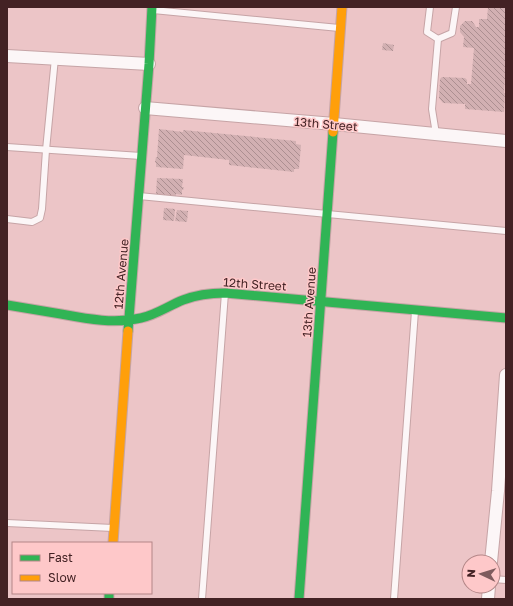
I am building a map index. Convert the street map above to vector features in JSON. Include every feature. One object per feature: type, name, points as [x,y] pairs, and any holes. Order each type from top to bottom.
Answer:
[{"type":"street","name":"13th Avenue","points":[[299,599],[342,7]]},
{"type":"street","name":"12th Avenue","points":[[113,542],[128,321],[131,304],[152,9]]},
{"type":"street","points":[[7,56],[149,64]]},
{"type":"street","name":"13th Street","points":[[145,108],[334,124],[506,141]]},
{"type":"street","name":"12th Street","points":[[7,305],[94,320],[128,321],[156,314],[178,302],[190,298],[209,294],[225,293],[506,318]]},
{"type":"street","points":[[492,554],[502,491],[506,376]]},
{"type":"lane","points":[[430,7],[427,32],[438,39]]},
{"type":"lane","points":[[438,39],[452,33],[456,7]]},
{"type":"lane","points":[[152,9],[341,28]]},
{"type":"lane","points":[[436,134],[432,109],[438,39]]},
{"type":"lane","points":[[7,219],[32,222],[40,218],[55,58]]},
{"type":"lane","points":[[7,147],[142,156]]},
{"type":"lane","points":[[138,196],[506,231]]},
{"type":"lane","points":[[202,599],[225,293]]},
{"type":"lane","points":[[394,599],[415,310]]},
{"type":"lane","points":[[7,523],[114,528]]},
{"type":"building","points":[[488,7],[506,7],[504,112],[465,109],[465,104],[443,103],[439,98],[440,79],[442,77],[465,78],[467,80],[467,84],[471,84],[474,48],[463,47],[464,37],[460,32],[460,26],[465,21],[472,21],[476,27],[479,27],[479,19],[487,19]]},
{"type":"building","points":[[383,43],[394,45],[393,51],[382,50]]},
{"type":"building","points":[[159,129],[296,141],[296,144],[301,145],[299,169],[294,169],[294,172],[229,165],[229,160],[184,155],[183,169],[156,167],[155,162],[157,157]]},
{"type":"building","points":[[157,178],[183,179],[182,187],[184,187],[182,190],[182,195],[176,194],[176,196],[156,194]]},
{"type":"building","points":[[164,208],[175,209],[174,221],[163,220]]},
{"type":"building","points":[[177,210],[188,211],[187,222],[175,221]]},
{"type":"traffic: fast","points":[[128,331],[149,64],[152,7]]},
{"type":"traffic: fast","points":[[299,599],[333,132]]},
{"type":"traffic: fast","points":[[7,305],[91,319],[121,321],[146,317],[193,297],[225,293],[506,318]]},
{"type":"traffic: fast","points":[[109,594],[109,599]]},
{"type":"traffic: slow","points":[[333,132],[342,7]]},
{"type":"traffic: slow","points":[[113,542],[128,331]]}]
